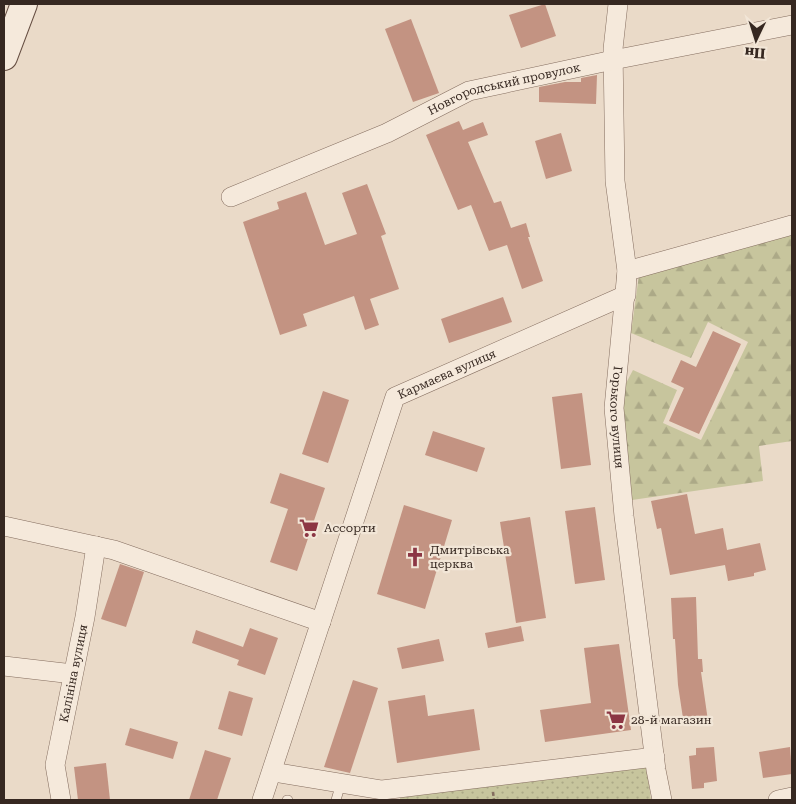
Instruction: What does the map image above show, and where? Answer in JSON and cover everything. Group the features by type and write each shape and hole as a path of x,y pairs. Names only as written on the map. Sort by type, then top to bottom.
{"street":[{"path":"4,57 24,4"},
{"name":"Горького вулиця","path":"618,4 613,49 614,181 627,271 614,408 624,516 662,800"},
{"name":"Новгородський провулок","path":"230,197 387,133 469,91 613,60 792,25"},
{"path":"627,271 792,225"},
{"name":"Кармаєва вулиця","path":"262,800 273,772 395,397 626,295"},
{"path":"4,526 114,550 321,622"},
{"name":"Калініна вулиця","path":"61,800 55,765 96,546"},
{"path":"4,666 73,674"},
{"path":"273,772 338,792 382,790 655,756"},
{"path":"778,800 792,797"}],"green space":[{"path":"792,233 792,441 759,446 763,481 632,500 624,437 624,387 633,370 677,390 663,423 701,440 748,342 708,322 691,358 631,333 639,275"},
{"path":"646,763 651,800 400,800 400,795"}],"building":[{"path":"545,4 556,36 521,48 509,15"},
{"path":"411,19 439,93 413,102 385,29"},
{"path":"597,75 596,104 539,102 539,87 565,82 581,82 581,78"},
{"path":"459,121 463,130 483,122 488,135 468,142 494,203 501,201 511,228 526,223 530,237 528,237 543,281 522,289 507,245 489,251 471,205 458,210 426,135"},
{"path":"561,133 572,171 546,179 535,141"},
{"path":"367,184 386,234 381,236 399,289 370,299 379,325 365,330 354,296 303,314 307,326 280,335 243,222 279,209 277,202 306,192 325,245 357,234 342,193"},
{"path":"503,297 512,322 449,343 441,319"},
{"path":"713,331 741,344 699,434 669,421 684,388 671,382 681,360 696,367"},
{"path":"323,391 349,400 328,463 302,454"},
{"path":"582,393 591,465 561,469 552,397"},
{"path":"433,431 485,448 477,472 425,455"},
{"path":"280,473 325,488 297,571 270,562 288,509 270,503"},
{"path":"687,494 695,534 723,528 727,550 760,543 766,570 754,573 754,576 728,581 725,565 670,575 661,528 657,529 651,501"},
{"name":"Дмитрівська церква","path":"404,505 452,520 425,609 377,594"},
{"path":"595,507 605,580 575,584 565,511"},
{"path":"530,517 546,618 516,623 500,522"},
{"path":"120,564 144,572 126,627 101,619"},
{"path":"696,597 698,659 702,659 703,672 701,672 708,721 684,725 678,685 675,639 673,639 671,598"},
{"path":"521,626 524,641 488,648 485,633"},
{"path":"250,628 278,638 265,675 237,665 239,660 192,643 196,630 243,647"},
{"path":"439,639 444,661 402,669 397,648"},
{"path":"619,644 631,730 545,742 540,710 591,703 584,648"},
{"path":"353,680 378,688 350,773 324,767"},
{"path":"229,691 253,698 242,736 218,729"},
{"path":"425,695 428,716 474,709 480,750 397,763 388,701"},
{"path":"130,728 178,742 173,759 125,745"},
{"path":"714,747 717,781 704,783 704,788 692,789 689,756 696,755 696,748"},
{"path":"790,747 792,774 763,778 759,752"},
{"path":"205,750 231,758 217,800 189,800"},
{"path":"106,763 110,800 78,800 74,767"}],"place":[{"name":"Ассорти","path":"309,528"},
{"name":"Дмитрівська церква","path":"415,557"},
{"name":"28-й магазин","path":"616,720"}]}
